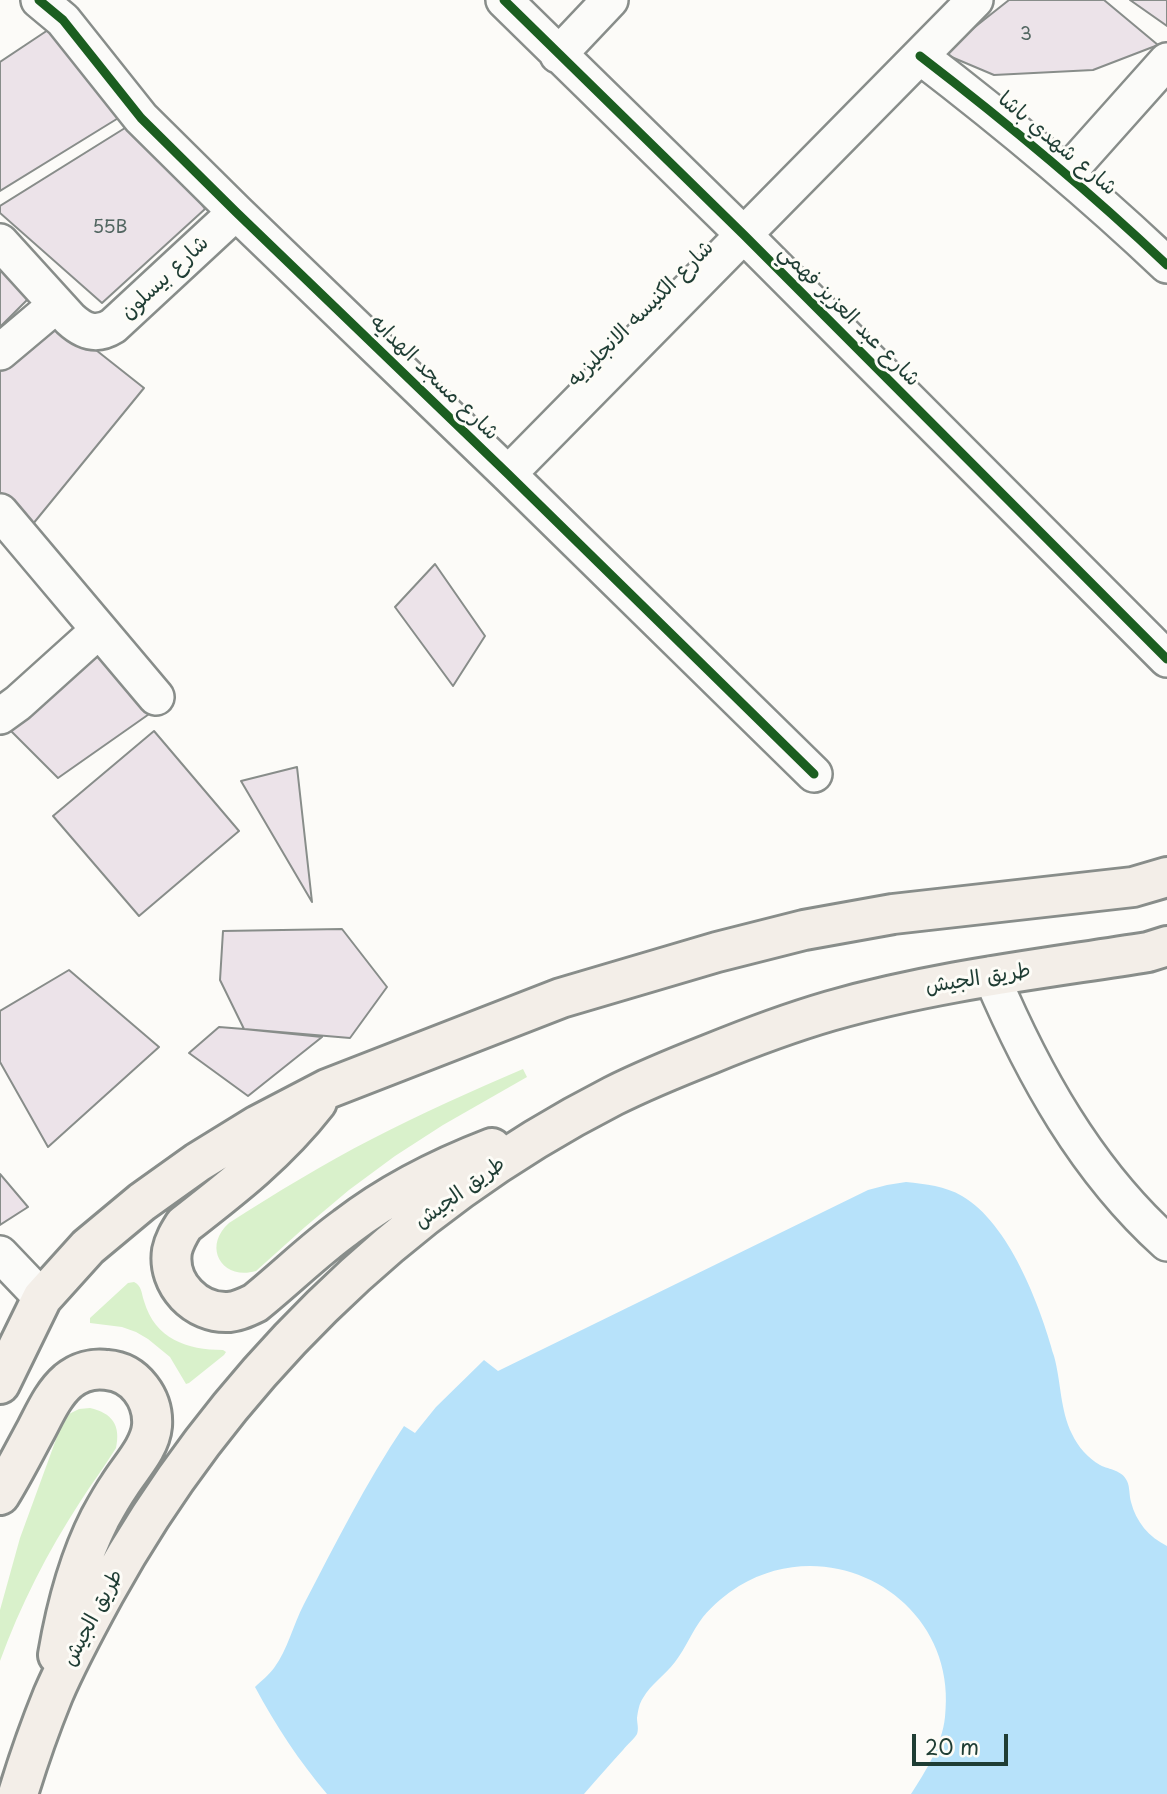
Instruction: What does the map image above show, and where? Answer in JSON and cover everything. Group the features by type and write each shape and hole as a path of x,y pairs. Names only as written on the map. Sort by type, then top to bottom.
{"highway":[{"path":"0,1384 42,1298 88,1247 142,1202 198,1162 258,1125 327,1089 561,999 717,951 804,930 892,914 1133,887 1167,877"},
{"name":"طريق الجيش","path":"24,1791 53,1695 123,1559 168,1490 217,1423 271,1360 328,1300 390,1245 455,1194 507,1158 614,1096 748,1038 909,990 1148,952 1167,946"},
{"path":"327,1089 282,1143 230,1190 184,1225 177,1237 172,1250 175,1277 181,1290 202,1307 229,1312 255,1303 347,1226 427,1176 514,1139 560,1126"},
{"path":"0,1495 49,1405 69,1380 82,1372 113,1370 139,1385 150,1405 152,1428 146,1443 100,1518 85,1552 64,1622 53,1695"}],"street":[{"name":"شارع مسجد الهدايه","path":"39,0 63,20 141,118 814,774"},
{"name":"شارع عبد العزيز فهمي","path":"504,0 744,235 1167,659"},
{"path":"558,54 610,0"},
{"name":"شارع الكنيسه الانجليزيه","path":"508,474 975,0"},
{"name":"شارع شهدي باشا","path":"920,56 995,113 1067,173 1167,265"},
{"path":"1067,173 1167,61"},
{"name":"شارع بيسلون","path":"0,242 70,319 82,329 98,332 113,326 236,212"},
{"path":"0,352 56,305"},
{"path":"0,512 156,696"},
{"path":"0,716 99,630"},
{"path":"991,975 1039,1077 1072,1132 1111,1184 1167,1243"},
{"path":"0,1254 42,1298"}],"green space":[{"path":"523,1069 527,1077 395,1156 349,1190 256,1271 234,1271 225,1267 220,1260 217,1242 229,1223 372,1139"},
{"path":"134,1282 140,1287 149,1314 164,1333 185,1345 223,1350 226,1352 224,1355 186,1384 170,1357 148,1339 122,1327 90,1323 90,1318 128,1283"},
{"path":"90,1408 104,1413 113,1421 117,1433 116,1448 46,1559 16,1620 0,1661 0,1610 20,1538 62,1423 69,1414"}],"water":[{"path":"906,1182 935,1186 956,1193 979,1209 994,1225 1020,1267 1040,1313 1054,1356 1065,1415 1074,1439 1091,1459 1125,1477 1133,1509 1140,1522 1154,1538 1167,1546 1167,1794 911,1794 937,1748 945,1717 944,1676 932,1640 911,1610 883,1587 850,1572 814,1566 776,1570 739,1586 711,1608 699,1622 675,1662 642,1700 636,1736 584,1794 327,1794 288,1743 255,1687 279,1661 304,1604 339,1536 404,1426 415,1433 436,1407 484,1360 498,1371 868,1190"}],"building":[{"path":"1009,0 1104,0 1158,45 1093,70 994,75 942,53"},
{"path":"1130,0 1167,0 1167,26"},
{"path":"63,20 120,117 0,191 0,62"},
{"path":"141,118 205,209 102,303 0,213 0,206"},
{"path":"0,242 40,287 0,327"},
{"path":"58,320 144,388 28,530 0,497 0,369"},
{"path":"435,564 485,636 453,686 395,607"},
{"path":"99,644 152,712 58,778 1,721"},
{"path":"154,731 239,831 139,916 53,816"},
{"path":"297,767 312,902 241,781"},
{"path":"342,929 387,987 350,1038 244,1029 220,980 223,931"},
{"path":"69,970 159,1047 48,1147 0,1062 0,1011"},
{"path":"219,1027 322,1037 248,1096 189,1053"},
{"path":"0,1174 28,1207 0,1225"}],"cycle path":[{"path":"39,0 63,20 141,118 814,774"},
{"path":"504,0 744,235 1167,659"},
{"path":"920,56 1046,157 1167,265"}]}
